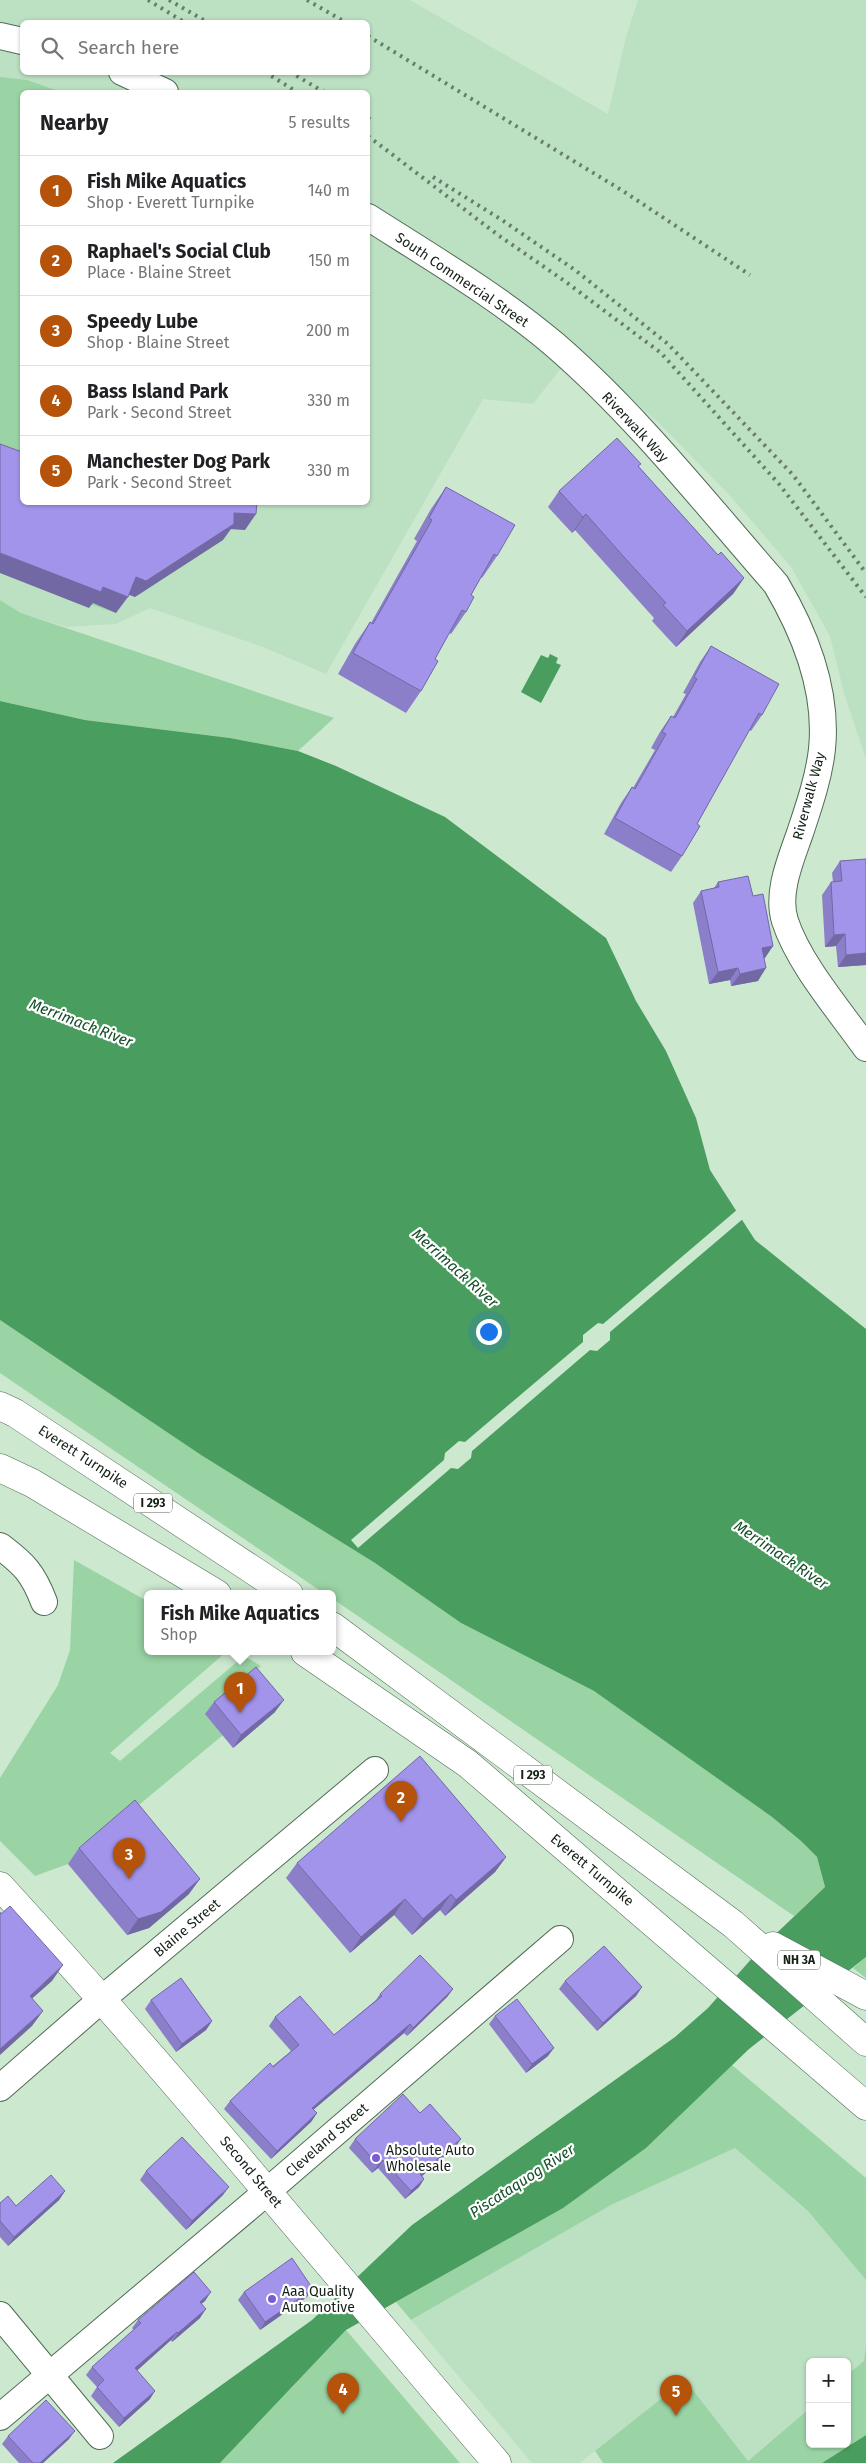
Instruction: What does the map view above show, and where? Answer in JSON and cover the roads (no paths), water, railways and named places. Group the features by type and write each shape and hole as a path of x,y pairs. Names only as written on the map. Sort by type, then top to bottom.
{"main road":[{"name":"Everett Turnpike","path":"5,1408 283,1590"},
{"path":"0,1469 32,1483 210,1590"},
{"name":"I 293","path":"336,1629 733,1924 857,2034"},
{"name":"Everett Turnpike","path":"309,1655 468,1764 695,1958 820,2069 866,2106"},
{"name":"Second Street","path":"0,1886 102,1999 268,2191 497,2463"},
{"name":"NH 3A","path":"733,1924 866,1996"}],"street":[{"path":"0,36 20,41"},
{"path":"128,75 160,90"},
{"name":"South Commercial Street","path":"370,218 442,265 555,345"},
{"name":"Riverwalk Way","path":"555,345 638,428 776,584 793,613 807,645 818,686 822,748 815,781 785,884 784,920 806,964 866,1048"},
{"path":"0,1546 20,1561 35,1580 44,1602"},
{"name":"Blaine Street","path":"0,2088 102,1999 375,1770"},
{"name":"Cleveland Street","path":"0,2418 268,2191 560,1939"},
{"path":"0,2315 100,2436"}],"water":[{"path":"550,654 558,658 556,663 561,665 541,703 521,692 541,655 548,658"},
{"path":"0,701 85,720 230,738 298,751 336,766 445,817 606,938 636,1001 666,1051 696,1118 710,1170 755,1240 866,1329 866,1957 749,2049 646,2148 563,2208 346,2330 220,2463 113,2463 312,2320 412,2225 675,2037 708,2008 761,1948 825,1887 817,1857 801,1841 772,1817 594,1691 461,1623 375,1563 201,1455 0,1320"},
{"path":"866,2435 866,2463 822,2463 846,2448 851,2448 851,2445"}],"railway":[{"path":"148,0 181,20"},
{"path":"169,0 204,20"},
{"path":"307,0 342,20"},
{"path":"370,37 623,191 750,275"},
{"path":"270,75 294,90"},
{"path":"295,75 321,90"},
{"path":"370,119 374,122"},
{"path":"370,138 498,235 566,282 661,353 779,484 866,597"},
{"path":"433,177 502,220 575,270 668,344 793,475 866,573"}],"place":[{"name":"Fish Mike Aquatics","path":"240,1713"},
{"name":"Raphael's Social Club","path":"401,1822"},
{"name":"Speedy Lube","path":"129,1879"},
{"name":"Absolute Auto Wholesale","path":"376,2158"},
{"name":"Aaa Quality Automotive","path":"272,2299"},
{"name":"Bass Island Park","path":"343,2414"},
{"name":"Manchester Dog Park","path":"676,2416"}],"water label":[{"name":"Merrimack River","path":"81,1023"},
{"name":"Merrimack River","path":"455,1268"},
{"name":"Merrimack River","path":"781,1555"},
{"name":"Piscataquog River","path":"522,2181"}]}
